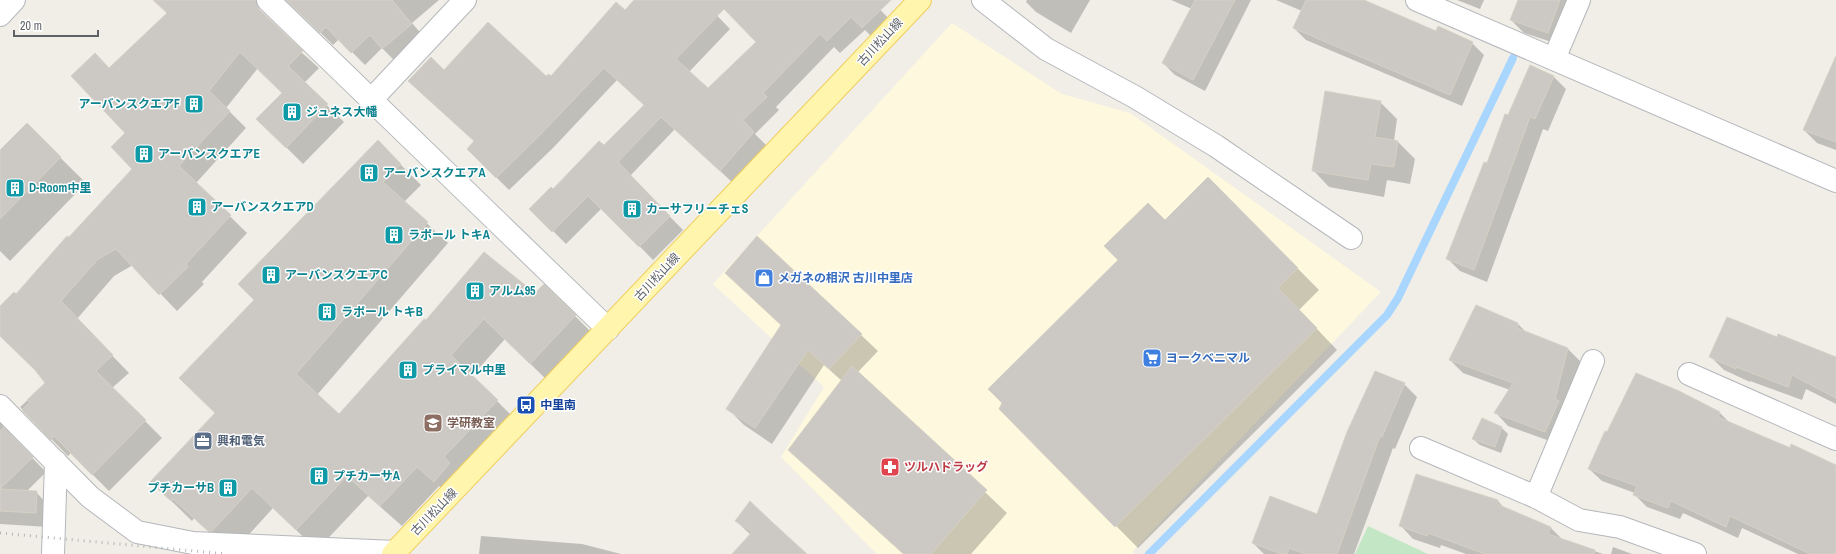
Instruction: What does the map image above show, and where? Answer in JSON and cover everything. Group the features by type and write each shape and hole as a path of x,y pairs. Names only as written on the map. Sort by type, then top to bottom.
{"main road":[{"name":"古川松山線","path":"394,553 920,0"}],"street":[{"path":"0,15 14,0"},
{"path":"268,0 608,328"},
{"path":"371,100 465,0"},
{"path":"983,0 1046,49 1135,98 1216,146 1351,238"},
{"path":"1417,0 1836,181"},
{"path":"1554,59 1579,0"},
{"path":"1536,497 1593,361"},
{"path":"1688,374 1836,439"},
{"path":"0,406 90,497 137,532 193,543 394,553"},
{"path":"1421,448 1536,497 1579,520 1620,528 1695,554"},
{"path":"53,554 56,462"}],"shaded area":[{"path":"952,23 1062,94 1130,113 1381,292 1133,551 1134,554 877,554 781,457 824,387 713,284"}],"green space":[{"path":"1368,526 1428,554 1355,554"}],"building":[{"path":"153,0 256,0 259,9 303,51 288,66 328,104 286,148 256,119 282,93 240,52 209,91 230,111 179,166 231,215 186,264 188,267 159,295 116,249 98,259 61,301 113,355 96,371 146,420 92,475 54,436 51,440 22,410 30,402 27,400 45,383 35,370 0,336 0,306 14,292 16,294 67,236 69,237 132,169 111,147 125,133 71,76 95,53 109,68 167,13"},
{"path":"286,0 392,0 412,24 382,49 370,35 351,53 326,27 320,33"},
{"path":"634,0 891,0 862,28 851,17 827,41 820,34 763,93 767,97 743,120 754,132 720,171 661,117 618,162 670,216 639,247 588,196 552,232 529,209 551,187 553,189 599,141 604,145 644,105 604,68 540,135 496,178 467,149 474,141 408,81 431,57 444,70 488,22 546,76 549,74 551,76 616,2 625,10","holes":["724,9 756,42 708,88 676,59"]},
{"path":"1195,0 1235,0 1193,80 1162,63"},
{"path":"1306,0 1364,0 1436,31 1438,26 1473,42 1450,95 1293,28"},
{"path":"1518,0 1560,0 1548,33 1510,20"},
{"path":"1836,56 1836,142 1803,130"},
{"path":"1530,65 1554,76 1535,119 1530,117 1474,270 1446,259 1484,162 1487,163 1505,114 1508,115"},
{"path":"1325,91 1381,101 1375,137 1398,141 1394,167 1371,164 1368,180 1312,171"},
{"name":"D-Room中里","path":"27,123 61,157 0,219 0,150"},
{"path":"378,140 401,164 383,182 428,222 296,374 339,414 424,319 426,320 484,252 535,293 544,284 576,315 530,364 484,319 451,355 498,400 444,457 450,463 434,482 417,467 380,506 347,476 296,530 252,488 212,531 208,531 173,499 171,501 150,482 215,413 179,378 254,300 238,284"},
{"name":"ヨークベニマル","path":"1208,177 1298,268 1278,288 1317,328 1115,527 999,409 1002,403 988,389 1118,260 1104,246 1148,203 1165,220"},
{"path":"757,236 862,334 829,369 808,350 755,428 726,409 781,325 725,273"},
{"path":"1476,305 1518,323 1517,328 1568,348 1555,399 1559,401 1545,432 1494,413 1513,383 1449,360"},
{"path":"1727,317 1777,337 1778,334 1836,357 1836,398 1792,375 1788,387 1736,367 1736,369 1709,357"},
{"path":"852,366 987,490 931,554 904,554 788,450"},
{"path":"1375,371 1405,383 1382,437 1380,436 1337,554 1305,554 1289,548 1287,554 1281,554 1252,543 1270,496 1317,514 1347,432"},
{"path":"1636,373 1679,391 1720,412 1718,417 1790,448 1791,444 1836,465 1836,554 1810,554 1730,516 1726,527 1671,501 1668,508 1633,495 1637,486 1588,469 1605,431 1607,432"},
{"path":"1482,418 1502,427 1495,447 1472,439"},
{"path":"4,427 33,457 0,489 0,431"},
{"path":"1416,474 1498,500 1497,504 1551,527 1548,534 1595,550 1594,554 1485,554 1428,533 1427,536 1399,526"},
{"path":"0,489 37,491 36,513 0,511"},
{"path":"750,501 807,554 732,554 752,532 735,521"}],"waterway":[{"path":"1149,554 1387,315 1398,298 1513,58"}],"railway":[{"path":"0,533 227,554"}],"place":[{"name":"アーバンスクエアF","path":"194,104"},
{"name":"ジュネス大幡","path":"292,112"},
{"name":"アーバンスクエアE","path":"144,154"},
{"name":"アーバンスクエアA","path":"369,173"},
{"name":"D-Room中里","path":"15,188"},
{"name":"アーバンスクエアD","path":"197,207"},
{"name":"カーサフリーチェS","path":"632,209"},
{"name":"ラポール トキA","path":"394,235"},
{"name":"アーバンスクエアC","path":"271,275"},
{"name":"メガネの相沢 古川中里店","path":"764,278"},
{"name":"アルム95","path":"475,291"},
{"name":"ラポール トキB","path":"327,312"},
{"name":"ヨークベニマル","path":"1152,358"},
{"name":"プライマル中里","path":"408,370"},
{"name":"中里南","path":"526,405"},
{"name":"学研教室","path":"433,423"},
{"name":"興和電気","path":"203,441"},
{"name":"ツルハドラッグ","path":"890,467"},
{"name":"プチカーサA","path":"319,476"},
{"name":"プチカーサB","path":"228,488"}]}
